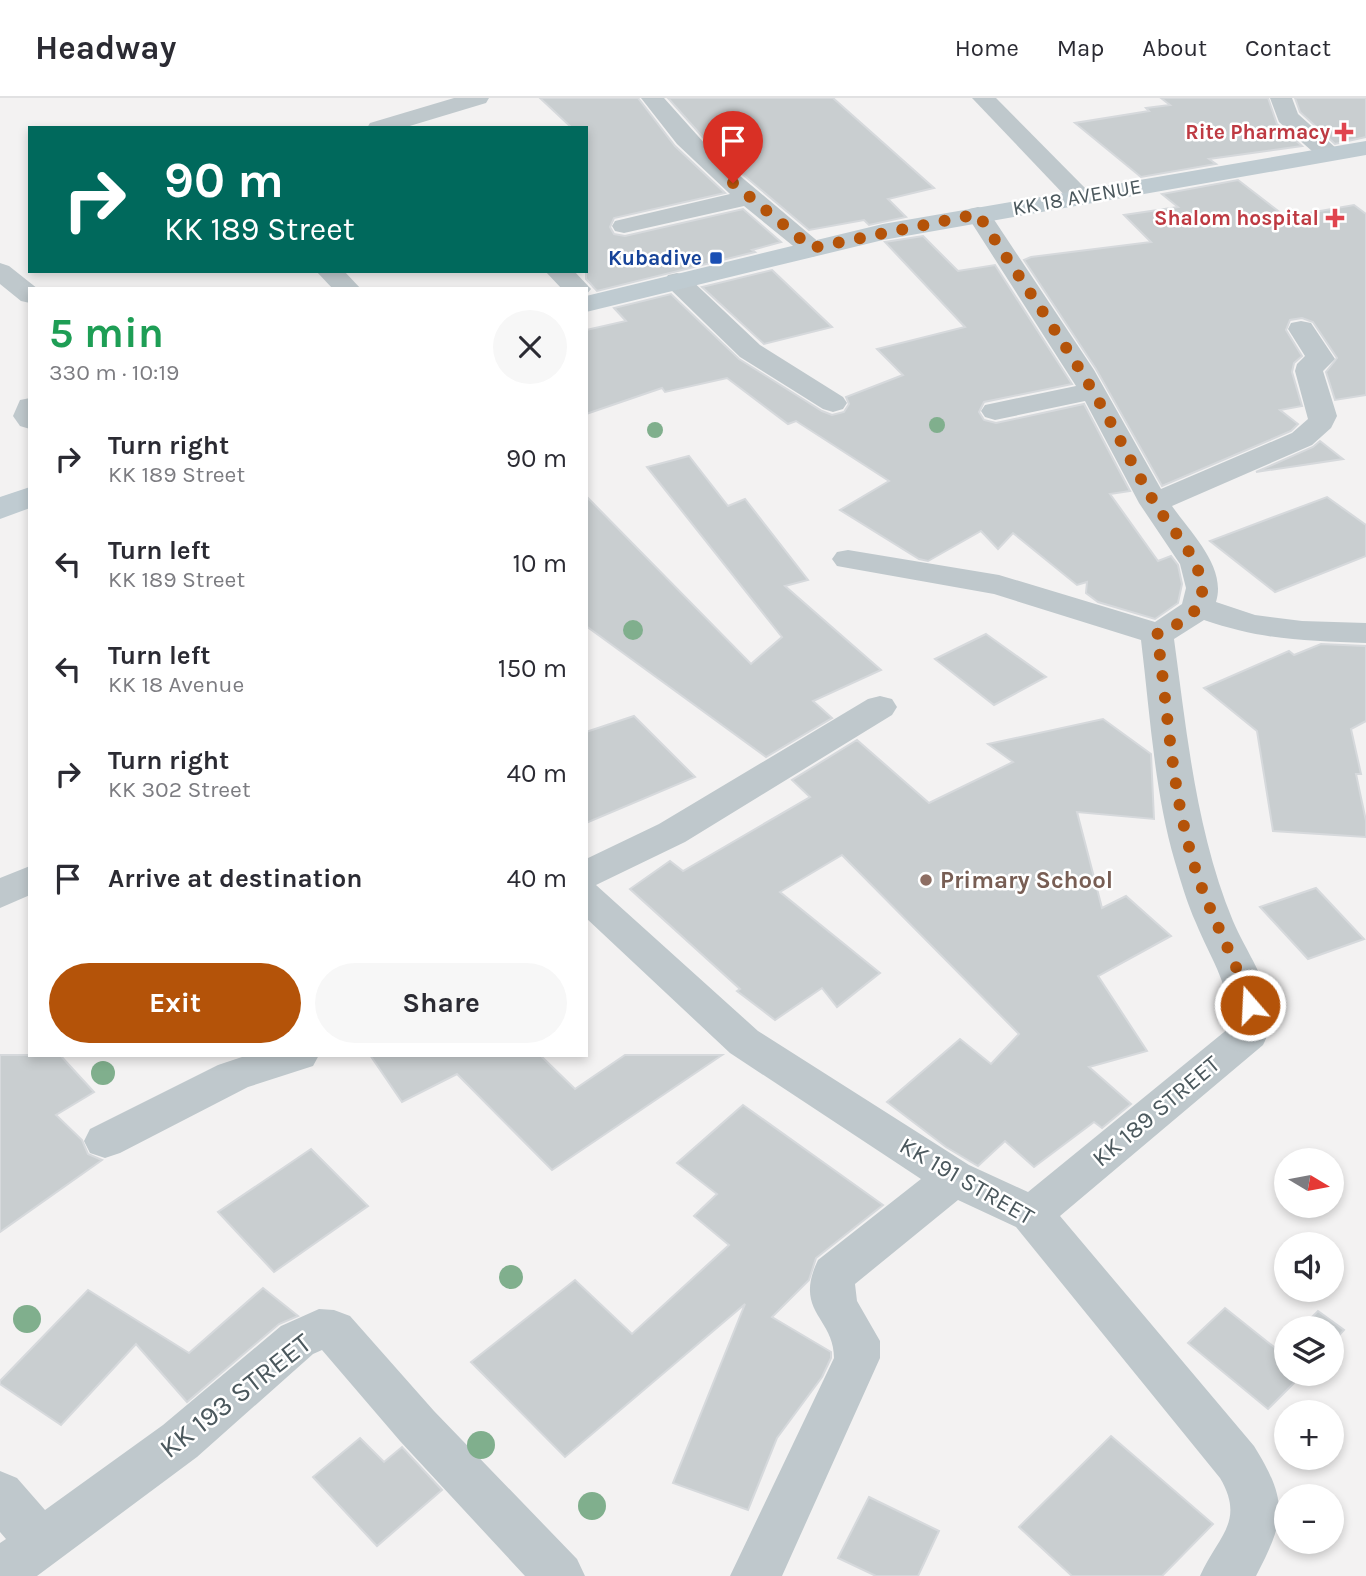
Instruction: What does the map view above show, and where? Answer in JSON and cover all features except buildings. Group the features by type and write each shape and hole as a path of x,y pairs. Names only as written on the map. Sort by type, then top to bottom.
{"main road":[{"name":"KK 18 AVENUE","path":"588,298 677,281 812,248 978,214 1366,148"},
{"path":"0,509 28,497"}],"street":[{"path":"385,126 478,98"},
{"path":"652,98 685,138 749,197 812,248"},
{"path":"983,98 1079,196"},
{"path":"1281,98 1287,117 1329,154"},
{"path":"624,226 749,197"},
{"path":"848,559 999,585 1157,634 1181,623 1199,607 1202,590 1199,573 1188,550 1154,503 1093,391 978,214"},
{"path":"0,271 28,293"},
{"path":"331,273 346,287"},
{"path":"560,273 575,287"},
{"path":"677,281 750,351 782,374 833,403"},
{"path":"1154,503 1302,439 1321,422 1323,416 1309,371 1311,364 1321,359 1301,329"},
{"path":"995,411 1093,391"},
{"path":"1199,607 1250,625 1302,631 1366,633"},
{"name":"KK 189 STREET","path":"1032,1214 1249,1034 1250,1005 1243,981 1214,921 1192,860 1177,787 1157,634"},
{"path":"588,874 672,833 880,707"},
{"path":"0,894 28,880"},
{"name":"KK 191 STREET","path":"588,898 744,1042 954,1178 1032,1214 1237,1462 1254,1492 1256,1512 1239,1560 1226,1576"},
{"path":"105,1141 233,1076 293,1057"},
{"path":"756,1576 857,1358 857,1341 833,1299 831,1291 834,1275 954,1178"},
{"name":"KK 193 STREET","path":"0,1573 180,1441 298,1340 319,1329 334,1330 417,1426 559,1576"},
{"path":"0,1494 40,1542"}],"place":[{"name":"Rite Pharmacy","path":"1344,132"},
{"name":"Shalom hospital","path":"1335,218"},
{"name":"Kubadive","path":"716,258"},
{"name":"Primary School","path":"926,880"}],"route":[{"path":"733,183 812,248 978,214 1093,391 1154,503 1188,550 1199,573 1202,590 1199,607 1181,623 1157,634 1177,787 1192,860 1214,921 1243,981 1250,1005"}]}
